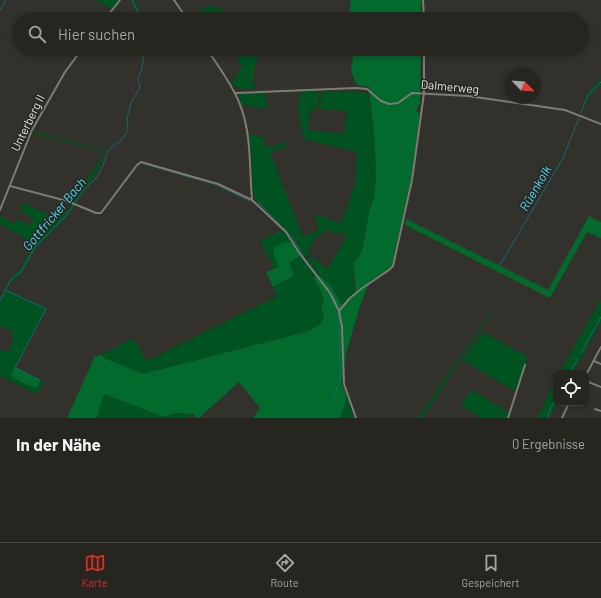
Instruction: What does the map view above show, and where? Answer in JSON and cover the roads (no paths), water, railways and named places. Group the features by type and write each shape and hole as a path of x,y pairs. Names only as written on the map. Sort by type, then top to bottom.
{"street":[{"path":"111,12 120,0"},
{"path":"174,0 183,12"},
{"path":"424,0 424,12"},
{"name":"Unterberg II","path":"0,210 32,130 65,72 77,56"},
{"path":"211,56 235,93 243,114 250,147 252,200"},
{"path":"339,311 350,298 390,270 393,266 412,180 424,93 424,56"},
{"name":"Dalmerweg","path":"235,93 356,88 367,89 382,101 393,104 400,102 412,93 468,96 565,110 601,124"},
{"path":"10,186 67,201 101,213 141,162 218,184 252,200 286,232 300,254 330,293 339,311 342,327 344,384 356,418"},
{"path":"589,370 601,347"},
{"path":"594,361 601,364"},
{"path":"508,418 525,365"},
{"path":"589,382 601,387"},
{"path":"563,418 568,406"},
{"path":"596,409 601,411"}],"waterway":[{"path":"0,10 6,0"},
{"name":"Gottfricker Bach","path":"132,0 138,12"},
{"name":"Gottfricker Bach","path":"0,301 9,283 13,277 21,272 35,247 66,216 83,191 96,178 102,168 108,151 121,141 128,130 127,118 131,103 140,88 138,78 142,68 144,56"},
{"name":"Rüenkolk","path":"581,113 587,97 601,82"},
{"name":"Rüenkolk","path":"500,265 563,158 579,118"},
{"path":"141,163 217,185 249,201"},
{"path":"258,202 292,237 305,259 331,292 339,308"},
{"path":"5,290 46,309 15,368 38,380"},
{"path":"338,311 339,325"},
{"path":"581,353 601,317"},
{"path":"334,397 340,383 339,329"},
{"path":"572,370 578,358"},
{"path":"547,418 553,403"}]}
